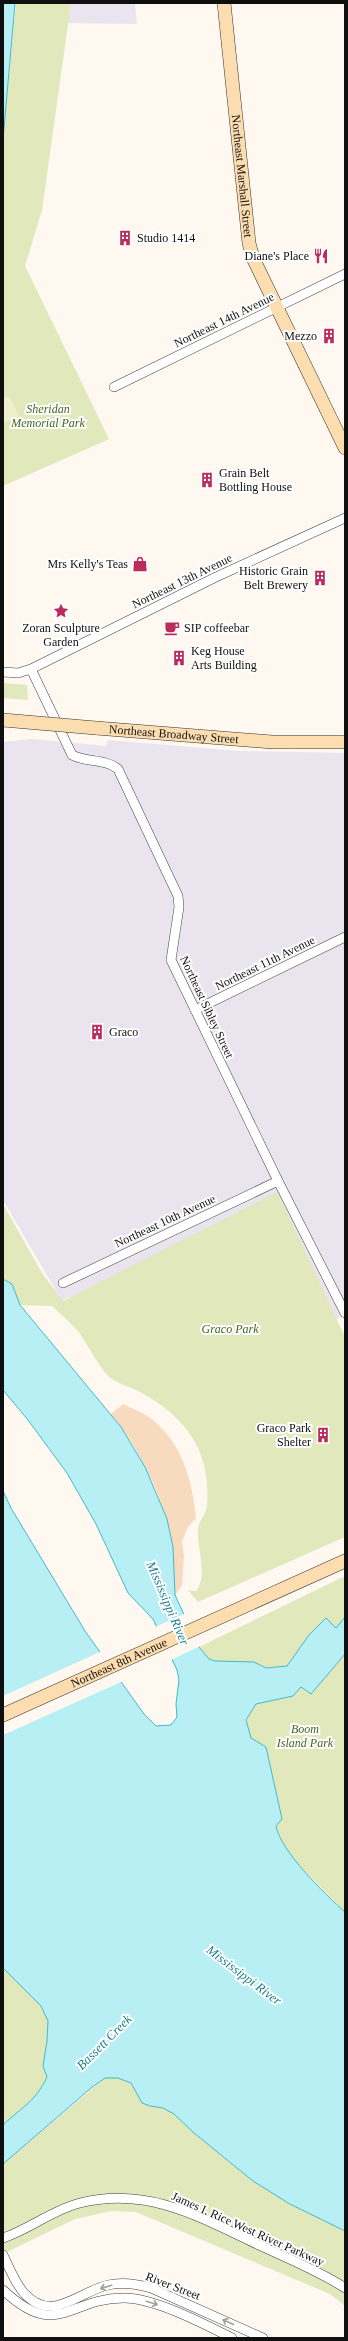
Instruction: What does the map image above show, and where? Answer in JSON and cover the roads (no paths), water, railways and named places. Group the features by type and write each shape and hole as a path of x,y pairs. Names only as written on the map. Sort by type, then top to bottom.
{"main road":[{"name":"Northeast Marshall Street","path":"224,3 249,244 253,258 276,307 345,448"},
{"name":"Northeast Broadway Street","path":"3,720 272,742 345,742"},
{"name":"Northeast 8th Avenue","path":"3,1715 345,1561"}],"street":[{"name":"Northeast 14th Avenue","path":"114,387 345,274"},
{"name":"Northeast 13th Avenue","path":"3,672 18,673 31,669 216,577 345,518"},
{"name":"Northeast Sibley Street","path":"31,669 72,755 82,760 111,764 118,769 178,896 180,907 171,960 278,1181 345,1313"},
{"name":"Northeast 11th Avenue","path":"195,1010 345,937"},
{"name":"Northeast 10th Avenue","path":"63,1283 278,1181"},
{"name":"James I. Rice West River Parkway","path":"3,2238 67,2207 81,2202 136,2198 165,2204 191,2213 317,2272 345,2288"},
{"name":"River Street","path":"3,2255 23,2292 42,2305 61,2306 108,2285 137,2284 151,2288 263,2338"},
{"name":"River Street","path":"3,2290 17,2307 39,2320 65,2319 108,2300 139,2299 156,2304 232,2338"}],"water":[{"path":"3,3 15,3 3,140"},
{"path":"3,1279 12,1284 20,1305 121,1427 145,1467 167,1519 173,1547 175,1595 199,1647 209,1659 215,1661 254,1662 266,1668 287,1666 309,1635 326,1618 336,1628 345,1617 345,1654 311,1694 301,1687 293,1696 256,1704 246,1720 251,1738 266,1747 282,1819 276,1826 286,1848 326,1895 345,1912 345,2231 288,2203 253,2181 194,2133 174,2114 163,2108 142,2103 131,2083 118,2078 105,2078 91,2088 3,2164 3,2125 33,2098 47,2077 43,2066 47,2041 48,2021 41,2006 3,1968 3,1491 11,1508 85,1631 144,1714 156,1726 171,1725 177,1717 176,1704 179,1680 177,1670 153,1619 128,1593 96,1524 67,1473 28,1420 3,1390"}],"place":[{"name":"Studio 1414","path":"125,238"},
{"name":"Diane's Place","path":"321,256"},
{"name":"Mezzo","path":"329,336"},
{"name":"Grain Belt Bottling House","path":"207,480"},
{"name":"Mrs Kelly's Teas","path":"140,564"},
{"name":"Historic Grain Belt Brewery","path":"320,578"},
{"name":"Zoran Sculpture Garden","path":"61,611"},
{"name":"SIP coffeebar","path":"172,628"},
{"name":"Keg House Arts Building","path":"179,658"},
{"name":"Graco","path":"97,1032"},
{"name":"Graco Park Shelter","path":"323,1435"}],"park label":[{"name":"Sheridan Memorial Park","path":"48,416"},
{"name":"Graco Park","path":"230,1329"},
{"name":"Boom Island Park","path":"305,1736"}],"water label":[{"name":"Mississippi River","path":"168,1603"},
{"name":"Mississippi River","path":"244,1975"},
{"name":"Bassett Creek","path":"104,2042"}]}
